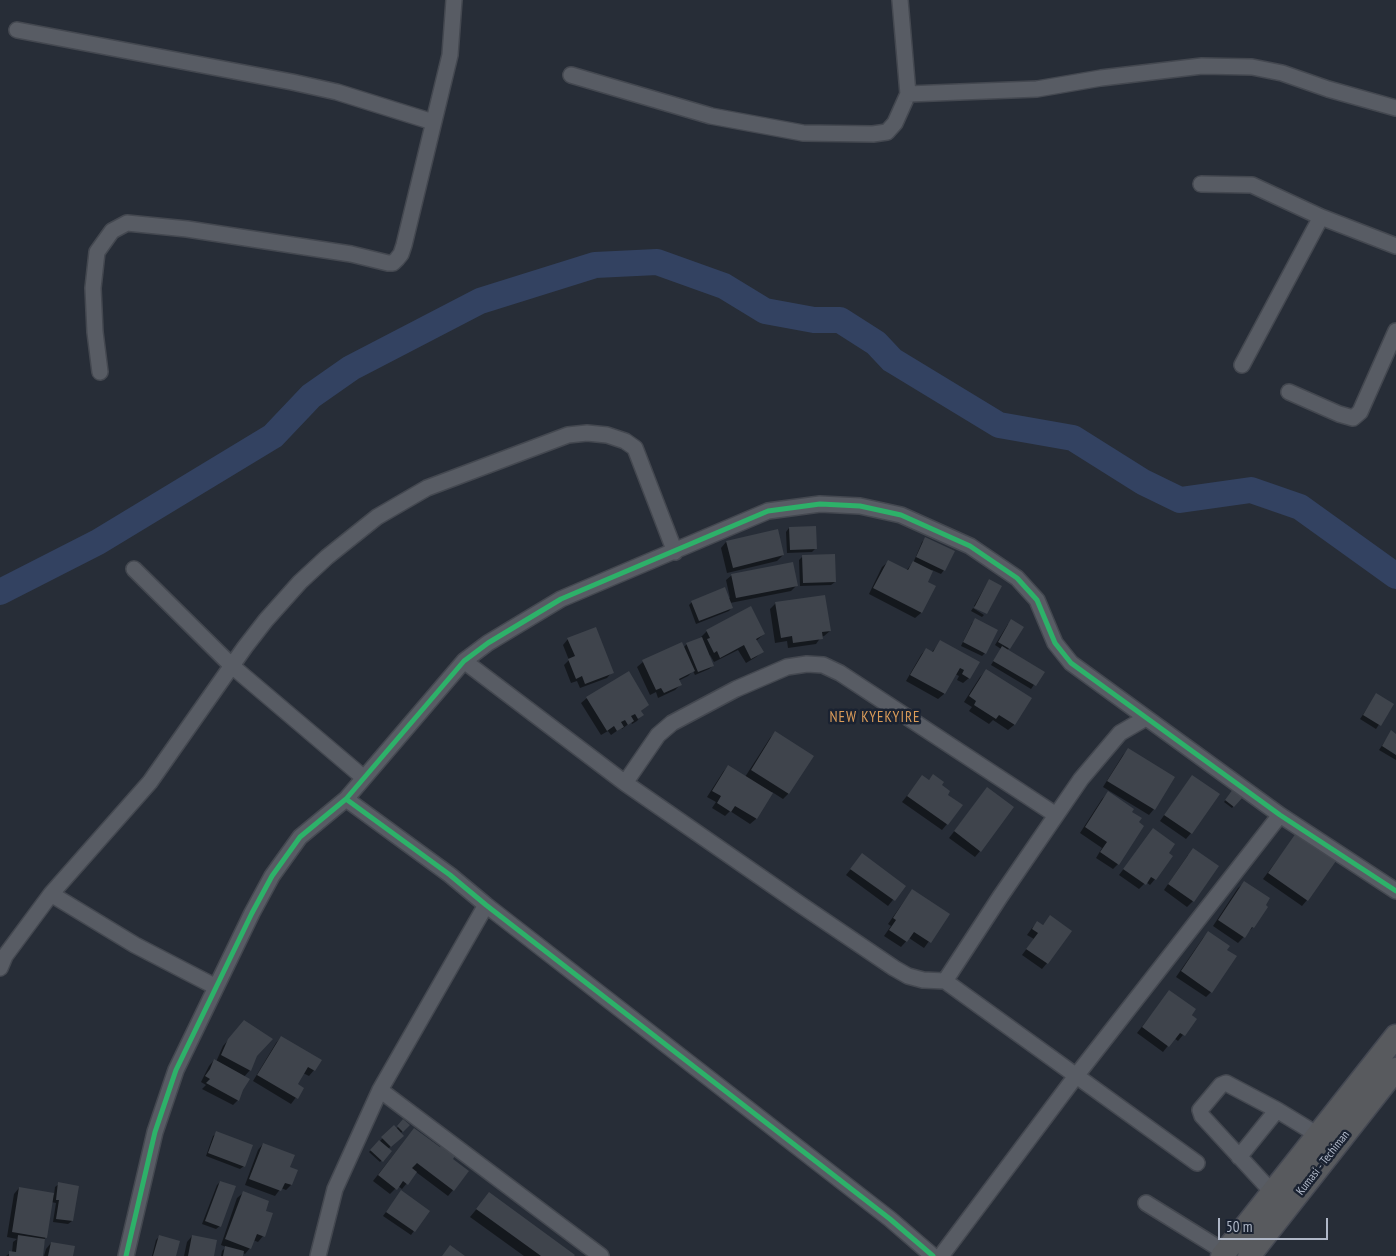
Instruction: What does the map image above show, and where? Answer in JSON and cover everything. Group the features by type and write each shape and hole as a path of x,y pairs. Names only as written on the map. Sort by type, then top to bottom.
{"highway":[{"path":"1224,1254 1396,1036"},
{"name":"Kumasi - Techiman","path":"1249,1256 1396,1069"}],"street":[{"path":"100,372 95,332 93,288 97,252 112,231 127,223 188,229 351,254 393,263 401,254 404,245 450,55 454,0"},
{"path":"571,75 711,116 804,133 873,134 887,132 895,123 908,94 900,0"},
{"path":"17,30 301,84 337,92 433,122"},
{"path":"908,94 1037,89 1101,78 1202,66 1252,67 1282,73 1328,89 1396,108"},
{"path":"1201,184 1252,184 1321,217 1396,246"},
{"path":"1242,365 1321,217"},
{"path":"1289,392 1339,414 1353,418 1360,412 1396,331"},
{"path":"0,968 5,956 51,894 150,782 266,620 300,582 326,557 377,517 426,488 568,435 586,433 607,435 625,440 635,448 675,552"},
{"path":"126,1256 155,1132 176,1070 252,913 272,876 300,837 346,799 464,661 488,643 561,599 768,511 820,504 860,506 901,515 970,546 1017,578 1037,600 1055,643 1071,663 1280,815 1396,891"},
{"path":"134,569 232,666 364,778"},
{"path":"464,661 625,783 894,968 908,976 922,980 945,981 1197,1162"},
{"path":"625,783 658,736 672,723 736,689 787,667 807,664 823,665 840,673 1056,815"},
{"path":"945,981 1081,779 1120,733 1146,718"},
{"path":"346,799 450,875 486,905 890,1218 933,1256"},
{"path":"941,1256 1076,1076 1280,815"},
{"path":"51,894 135,945 216,987"},
{"path":"318,1256 335,1189 380,1090 486,905"},
{"path":"1272,1192 1202,1116 1200,1110 1221,1085 1226,1083 1277,1110 1318,1135"},
{"path":"380,1090 602,1256"},
{"path":"1240,1156 1277,1110"},
{"path":"1146,1204 1224,1254"}],"building":[{"path":"816,526 817,549 790,550 789,527"},
{"path":"778,529 784,555 733,568 726,541"},
{"path":"925,537 955,551 945,571 916,557"},
{"path":"835,554 836,582 803,583 802,555"},
{"path":"888,560 908,570 913,561 933,571 928,582 936,586 922,613 873,588"},
{"path":"793,562 798,586 736,598 731,574"},
{"path":"989,579 1002,586 987,614 974,608"},
{"path":"725,587 733,608 699,621 691,601"},
{"path":"825,595 831,631 822,632 823,639 793,643 792,636 781,638 775,602"},
{"path":"751,606 765,634 756,639 764,652 751,659 744,645 720,658 717,651 714,653 707,639 710,638 706,630"},
{"path":"975,618 998,630 986,654 963,642"},
{"path":"1011,619 1024,627 1010,649 998,642"},
{"path":"596,627 614,673 585,684 582,676 576,679 568,659 575,656 567,638"},
{"path":"702,637 714,666 698,672 686,643"},
{"path":"940,640 980,662 970,679 962,674 964,670 960,668 945,694 910,675 926,648 933,652"},
{"path":"682,642 695,671 679,679 682,685 664,693 661,688 656,690 642,660"},
{"path":"1002,646 1045,672 1036,686 993,661"},
{"path":"986,669 1032,698 1015,725 999,715 996,719 974,705 976,701 969,696"},
{"path":"629,671 649,705 641,711 644,715 638,719 635,714 631,716 634,721 628,725 625,720 621,722 624,727 617,731 614,726 607,731 586,697"},
{"path":"1376,693 1394,704 1381,726 1363,715"},
{"path":"1391,730 1396,734 1396,755 1382,746"},
{"path":"775,731 814,756 789,794 751,770"},
{"path":"1128,748 1175,777 1155,810 1107,781"},
{"path":"728,765 773,793 757,819 735,806 731,812 717,803 721,796 712,791"},
{"path":"933,774 944,782 942,785 950,791 948,795 963,805 948,825 907,796 922,775 929,780"},
{"path":"1192,775 1220,794 1192,834 1164,815"},
{"path":"987,787 1014,807 981,852 954,831"},
{"path":"1233,789 1243,797 1234,807 1225,800"},
{"path":"1108,791 1134,809 1132,812 1142,818 1139,822 1144,826 1119,865 1100,852 1107,842 1085,827"},
{"path":"1153,828 1175,844 1169,853 1173,856 1156,880 1151,877 1146,885 1123,869"},
{"path":"1296,833 1336,861 1308,901 1268,873"},
{"path":"1193,848 1219,866 1194,902 1168,884"},
{"path":"862,853 906,886 895,901 850,869"},
{"path":"1244,881 1270,898 1266,905 1268,907 1245,938 1218,920"},
{"path":"912,889 950,914 931,943 914,932 907,942 889,930 896,920 893,918"},
{"path":"1050,915 1072,931 1048,964 1026,949 1038,933 1032,929 1037,921 1043,925"},
{"path":"1208,931 1230,946 1227,950 1237,956 1212,993 1181,971"},
{"path":"1169,990 1196,1009 1192,1015 1197,1019 1185,1036 1180,1033 1169,1047 1142,1027"},
{"path":"244,1020 273,1039 257,1056 251,1071 221,1055 228,1039"},
{"path":"281,1036 322,1060 315,1071 308,1067 298,1084 304,1088 298,1099 257,1075"},
{"path":"214,1059 250,1079 239,1101 206,1083 210,1079 205,1076"},
{"path":"403,1119 410,1125 403,1132 397,1126"},
{"path":"394,1125 404,1136 391,1147 381,1137"},
{"path":"414,1128 440,1147 442,1145 455,1156 453,1159 469,1171 454,1191 417,1163 412,1168 417,1172 408,1185 403,1181 397,1190 378,1175"},
{"path":"216,1131 253,1145 245,1167 208,1153"},
{"path":"379,1140 392,1151 383,1162 370,1150"},
{"path":"263,1143 295,1155 290,1167 298,1170 292,1185 285,1183 281,1191 249,1179"},
{"path":"220,1181 236,1186 221,1227 205,1221"},
{"path":"58,1182 79,1186 73,1221 56,1219 59,1200 56,1200"},
{"path":"19,1187 54,1193 47,1238 12,1232"},
{"path":"401,1190 430,1211 415,1232 386,1212"},
{"path":"243,1191 269,1201 266,1211 273,1213 265,1237 257,1234 251,1249 225,1239"},
{"path":"489,1192 575,1255 541,1256 476,1209"},
{"path":"18,1235 45,1239 43,1256 9,1256 9,1251 16,1252"},
{"path":"159,1235 180,1241 176,1256 153,1256"},
{"path":"192,1235 217,1240 214,1256 188,1256"},
{"path":"51,1242 75,1246 73,1256 48,1256"},
{"path":"450,1245 465,1256 442,1256"},
{"path":"225,1246 244,1251 243,1256 223,1256"}],"waterway":[{"path":"0,592 98,542 273,436 311,396 351,368 480,301 595,265 657,262 724,286 765,311 814,320 840,320 876,343 892,360 999,425 1073,438 1143,482 1180,500 1251,490 1300,507 1396,576"}],"cycle path":[{"path":"346,799 464,661 488,643 561,599 768,511 820,504 860,506 901,515 970,546 1017,578 1037,600 1055,643 1071,663 1280,815 1396,891"},
{"path":"126,1256 155,1132 176,1070 252,913 272,876 300,837 346,799 450,875 890,1219 933,1256"}],"district":[{"name":"NEW KYEKYIRE","path":"875,718"}]}
